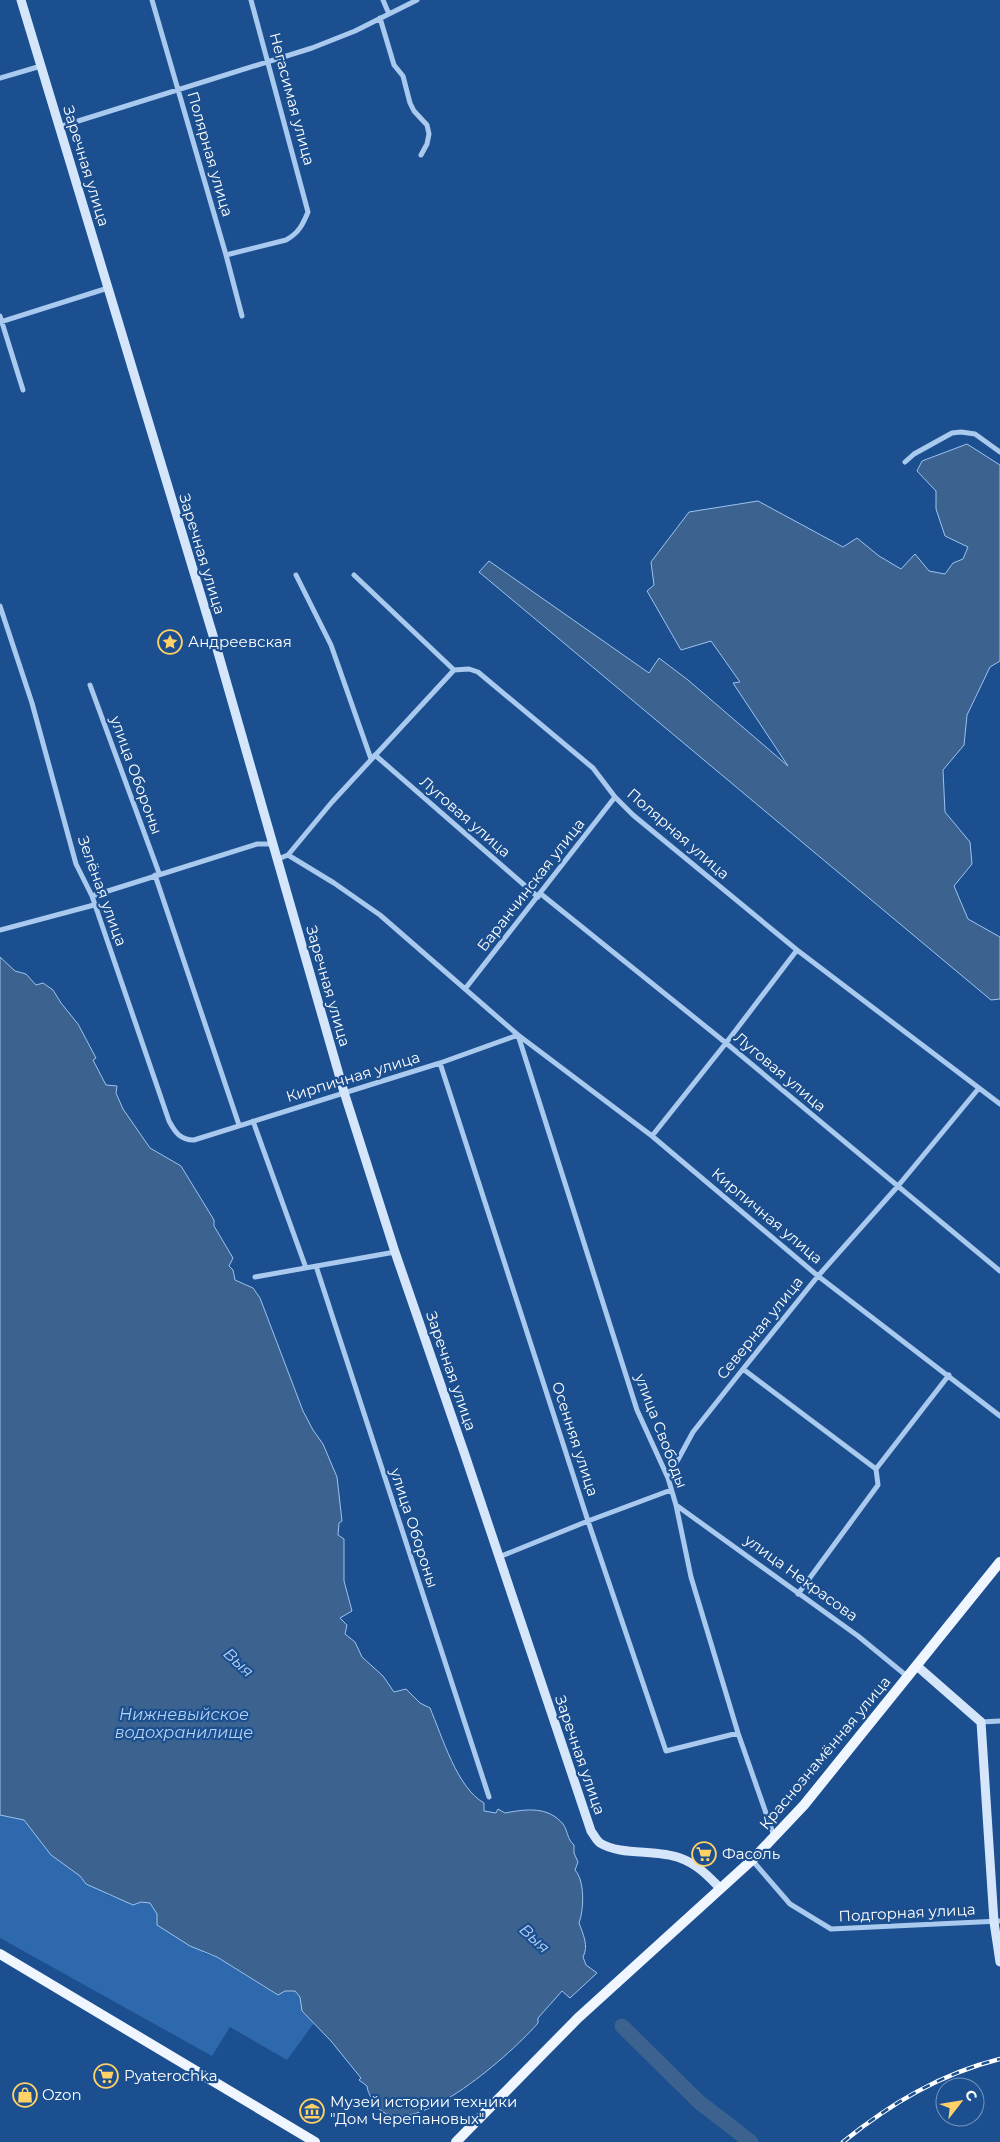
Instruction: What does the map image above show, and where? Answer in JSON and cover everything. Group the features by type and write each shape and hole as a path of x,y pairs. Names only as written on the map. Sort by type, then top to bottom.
{"main road":[{"name":"Краснознамённая улица","path":"456,2142 507,2088 611,1988 752,1860 804,1805 1000,1562"},
{"path":"0,1954 315,2142"}],"street":[{"name":"Заречная улица","path":"21,0 109,288 278,859 344,1092 395,1252 591,1831 599,1842 612,1848 664,1853 679,1857 702,1870 720,1888"},
{"name":"Полярная улица","path":"152,0 242,316"},
{"name":"Негасимая улица","path":"226,255 286,240 293,236 303,225 308,212 308,205 251,0"},
{"path":"383,0 389,14"},
{"path":"59,127 312,48 355,31 417,0"},
{"path":"380,18 394,65 403,76 410,103 414,111 427,125 429,134 427,144 421,155"},
{"path":"0,78 41,66"},
{"path":"23,390 1,320 109,288"},
{"path":"905,462 914,454 952,433 975,434 1000,452"},
{"name":"Луговая улица","path":"296,575 331,645 373,757 539,896 726,1043 1000,1271"},
{"path":"278,859 288,855 332,802 454,670 354,575"},
{"name":"Зелёная улица","path":"0,606 32,703 76,864 92,896 169,1120 174,1132 180,1137 186,1140 194,1140"},
{"name":"Полярная улица","path":"454,670 469,669 478,672 593,768 632,815 797,950 1000,1104"},
{"name":"улица Обороны","path":"90,685 157,874 239,1125"},
{"name":"Баранчинская улица","path":"465,989 616,797"},
{"path":"92,896 257,844 273,844"},
{"name":"Кирпичная улица","path":"288,855 334,882 380,915 518,1035 652,1136 818,1276 1000,1416"},
{"path":"0,930 94,905"},
{"path":"652,1136 797,950"},
{"name":"Кирпичная улица","path":"194,1140 440,1063 518,1035"},
{"name":"улица Свободы","path":"518,1035 637,1410 668,1478 676,1505 691,1577 738,1733 774,1836"},
{"name":"Осенняя улица","path":"440,1063 588,1521 666,1751 738,1733"},
{"name":"Северная улица","path":"668,1478 693,1432 743,1369 818,1276 898,1186 979,1088"},
{"path":"253,1121 306,1268"},
{"path":"255,1277 395,1252"},
{"name":"улица Обороны","path":"316,1266 489,1797"},
{"path":"743,1369 876,1468"},
{"path":"798,1594 878,1485 876,1468 949,1375"},
{"path":"499,1557 671,1490"},
{"name":"улица Некрасова","path":"676,1505 858,1636 908,1677"},
{"path":"917,1666 980,1722 1000,1962"},
{"path":"980,1722 1000,1721"},
{"name":"Подгорная улица","path":"752,1860 790,1904 831,1929 997,1922"}],"shaded area":[{"path":"0,1815 24,1820 51,1855 80,1876 86,1884 110,1896 150,1903 157,1914 205,1954 217,1957 277,1995 285,1991 295,1991 300,1997 302,2012 314,2023 287,2060 230,2027 212,2056 0,1938"}],"water":[{"path":"967,444 1000,465 1000,661 990,667 967,715 964,745 943,770 945,812 970,842 972,864 954,886 968,919 1000,937 1000,999 991,1000 479,572 489,561 649,673 659,658 688,680 788,766 733,683 740,682 711,641 681,650 647,591 654,585 651,562 689,512 758,501 843,547 857,538 879,556 901,569 915,554 929,571 945,574 953,563 963,559 968,547 945,536 936,509 936,491 917,471 922,461"},
{"name":"Нижневыйское водохранилище","path":"0,957 15,971 26,974 36,985 43,983 53,990 78,1024 96,1058 93,1060 106,1085 117,1086 116,1093 123,1109 150,1148 181,1166 214,1220 214,1226 233,1258 229,1266 233,1270 235,1280 253,1288 260,1298 303,1411 323,1444 337,1477 342,1521 339,1523 338,1535 344,1539 344,1581 352,1611 340,1618 347,1625 345,1634 355,1642 362,1657 383,1676 394,1692 406,1689 420,1703 430,1708 458,1774 474,1796 484,1803 484,1811 496,1813 498,1809 505,1813 536,1810 551,1814 563,1824 574,1845 574,1853 578,1862 575,1870 581,1881 583,1895 579,1923 585,1944 583,1957 586,1965 597,1973 570,1998 562,1991 538,2018 538,2023 526,2036 487,2071 439,2103 416,2113 395,2116 379,2109 370,2095 367,2086 359,2080 361,2078 331,2041 302,2011 300,1997 295,1991 285,1991 278,1995 217,1957 190,1946 157,1925 157,1914 150,1903 141,1902 133,1905 86,1884 80,1876 51,1855 24,1820 0,1815"}],"waterway":[{"name":"Выя","path":"622,2026 699,2102 751,2142"}],"railway":[{"path":"843,2142 879,2115 917,2092 957,2073 1000,2059"}],"place":[{"name":"Андреевская","path":"170,642"},
{"name":"Фасоль","path":"704,1854"},
{"name":"Pyaterochka","path":"106,2076"},
{"name":"Ozon","path":"25,2095"},
{"name":"Музей истории техники \"Дом Черепановых\"","path":"312,2111"}]}
